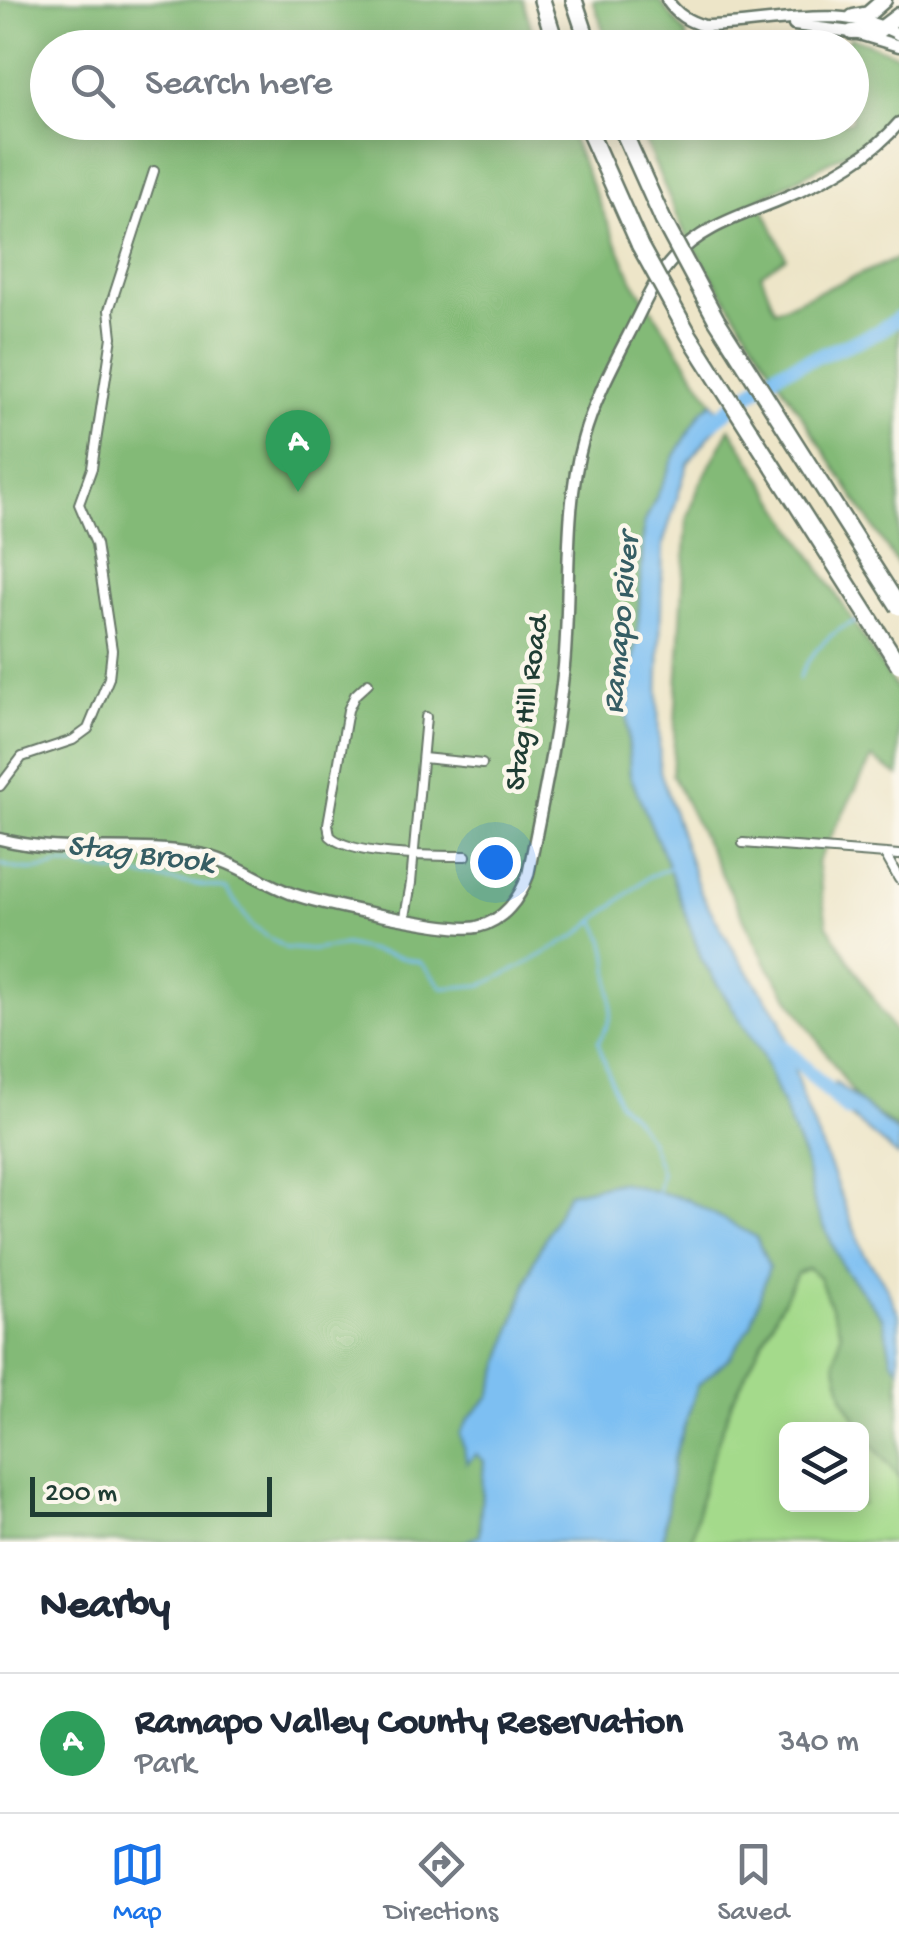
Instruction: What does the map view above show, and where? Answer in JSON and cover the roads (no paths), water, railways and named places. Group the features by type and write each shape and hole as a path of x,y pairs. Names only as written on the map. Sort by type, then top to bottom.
{"highway":[{"path":"542,0 552,30"},
{"path":"578,0 587,30"},
{"path":"863,30 852,24 884,0"},
{"path":"892,31 899,15"},
{"path":"594,140 640,246 689,336 899,665"},
{"path":"627,140 662,220 716,319 899,607"}],"street":[{"path":"667,0 674,11 704,26 852,24 865,30"},
{"path":"869,32 899,46"},
{"name":"Stag Hill Road","path":"0,839 37,847 194,854 224,861 314,902 458,928 474,928 506,912 525,884 556,722 564,665 575,488 593,409 661,274 686,246 712,227 778,201 842,169 899,123"},
{"path":"0,786 22,757 73,740 88,729 109,678 112,650 96,544 79,504 92,468 112,337 109,310 154,171"},
{"path":"368,683 354,695 348,710 328,832 342,844 414,856 466,856"},
{"path":"405,917 426,717"},
{"path":"423,758 482,764"},
{"path":"743,843 899,856"},
{"path":"885,854 899,880"}],"water":[{"path":"713,402 724,418 688,463 663,544 660,771 700,892 780,1018 803,1099 864,1254 884,1282 899,1315 899,1368 892,1360 883,1318 843,1267 815,1206 804,1158 762,1054 702,960 630,775 627,710 638,628 644,524 676,454 701,412"},
{"path":"835,1082 899,1134 899,1157 834,1103"},
{"path":"619,1182 686,1199 756,1237 769,1267 751,1325 730,1357 698,1385 673,1460 663,1542 464,1542 479,1536 484,1461 476,1454 467,1463 460,1434 490,1396 534,1260 568,1193"}],"waterway":[{"name":"Ramapo River","path":"708,425 778,372 876,333 899,318"},
{"path":"799,679 831,635 860,620 864,624"},
{"name":"Stag Brook","path":"0,864 30,870 61,864 226,889 253,927 285,948 312,950 345,945 420,962 443,988 483,985 522,966 576,936 648,877 669,868"},
{"path":"596,922 607,951 612,1007 598,1042 618,1102 649,1139 661,1172 657,1194"},
{"name":"Ramapo River","path":"775,1039 848,1110"}],"place":[{"name":"Ramapo Valley County Reservation","path":"298,492"}]}
